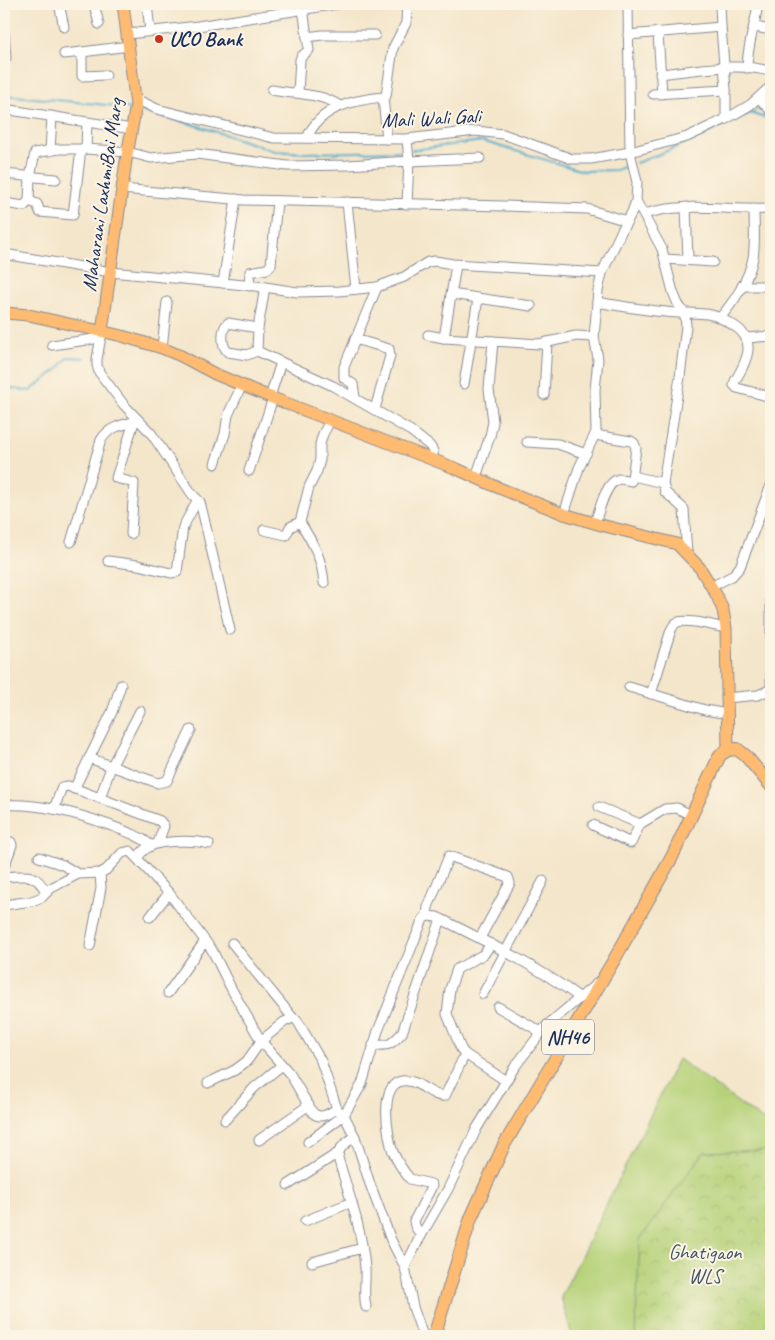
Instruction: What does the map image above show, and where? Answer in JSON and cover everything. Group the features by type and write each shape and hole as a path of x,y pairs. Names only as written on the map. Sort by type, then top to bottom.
{"highway":[{"path":"728,750 737,749 746,756 771,786"},
{"name":"NH46","path":"434,1336 471,1218 504,1145 603,978 672,856 720,755 728,750"}],"main road":[{"name":"Maharani LaxhmiBai Marg","path":"102,334 136,102 124,4"},
{"path":"4,313 29,314 162,348 215,374 271,398 434,460 564,514 677,544 700,568 723,610 726,628 728,750"}],"street":[{"path":"59,4 64,26"},
{"path":"94,4 100,24"},
{"path":"147,4 150,31"},
{"path":"64,54 82,52 129,40 150,31 198,26 337,4"},
{"path":"387,139 383,98 387,92 393,48 406,23 407,4"},
{"path":"564,514 579,468 595,435 595,390 598,359 594,337 602,273 636,201 636,182 631,157 628,4"},
{"path":"720,4 726,90 726,119"},
{"path":"747,68 748,47 755,27 758,4"},
{"path":"298,92 300,60 309,50 303,9"},
{"path":"628,36 721,27"},
{"path":"755,27 771,30"},
{"path":"4,34 6,58"},
{"path":"658,34 660,74 657,94 726,90"},
{"path":"307,37 322,35 375,35"},
{"path":"82,52 82,76 106,75"},
{"path":"660,74 724,67 762,69 771,72"},
{"name":"Mali Wali Gali","path":"136,102 284,139 387,139 409,150 476,131 503,134 572,158 591,159 631,157 687,137 761,100 771,86"},
{"path":"272,90 326,97 340,106"},
{"path":"307,138 313,126 340,106 356,101 383,98"},
{"path":"761,100 771,110"},
{"path":"4,109 87,122 133,125"},
{"path":"50,151 52,116"},
{"path":"29,201 37,204 40,212 73,215 87,122"},
{"path":"4,203 24,206 29,201 34,153 50,151 83,149 128,152 151,158 197,154 287,166 348,165 409,150 480,158"},
{"path":"407,204 409,150"},
{"path":"4,174 56,179"},
{"path":"122,189 277,201 587,209 627,221"},
{"path":"223,283 236,199"},
{"path":"249,286 250,272 267,269 272,265 277,201"},
{"path":"636,201 662,249 673,292 685,314 686,326 680,377 663,483 665,492 684,509 687,555"},
{"path":"347,202 356,289"},
{"path":"644,214 660,209 686,207 715,206 754,210 771,209"},
{"path":"686,207 688,260"},
{"path":"720,318 736,298 749,270 754,250 754,210"},
{"path":"4,254 111,272 265,287 297,292 377,287 404,277 428,262 602,273"},
{"path":"665,259 714,262"},
{"path":"444,338 456,265"},
{"path":"742,286 771,286"},
{"path":"257,351 258,328 265,287"},
{"path":"355,398 353,384 347,380 344,374 344,367 377,287"},
{"path":"451,294 531,306"},
{"path":"464,384 478,299"},
{"path":"162,348 167,302"},
{"path":"597,302 685,314 701,314 720,318 744,332 747,338 747,356 734,381 734,385 737,388 771,397"},
{"path":"258,328 228,323 223,331 224,347 228,352 247,355 257,351 355,398 427,443 433,451 434,460"},
{"path":"52,345 102,334 97,359 100,372 135,419 151,433 200,502 230,630"},
{"path":"428,335 444,338 539,344 558,338 594,337"},
{"path":"747,338 771,336"},
{"path":"355,340 389,349 390,356 374,409"},
{"path":"476,477 493,422 489,389 493,341"},
{"path":"544,395 547,342"},
{"path":"249,470 281,362"},
{"path":"215,464 225,434 228,415 242,385"},
{"path":"132,534 134,483 116,478 135,419"},
{"path":"71,542 100,440 110,430 135,419"},
{"path":"324,583 318,554 300,522 309,487 320,460 320,444 330,421"},
{"path":"595,435 634,443 636,448 631,481 620,479 612,483 604,497 596,523"},
{"path":"527,442 558,444 586,454"},
{"path":"633,476 663,483"},
{"path":"711,587 732,576 740,567 771,485"},
{"path":"108,562 138,565 171,573 177,572 183,527 197,500"},
{"path":"264,530 286,535 290,526 300,522"},
{"path":"726,698 758,695 769,690 771,686 771,593"},
{"path":"651,694 674,624 686,622 726,628"},
{"path":"74,789 112,712 121,685"},
{"path":"629,687 705,710 728,714"},
{"path":"100,798 111,767 140,711"},
{"path":"89,758 158,783 166,781 190,730"},
{"path":"54,809 62,787 100,798 160,821 164,826 154,844 136,858"},
{"path":"4,805 15,804 81,814 134,834 154,844 195,841 209,844"},
{"path":"599,807 640,824"},
{"path":"593,825 631,843 640,824 664,810 677,808 692,815"},
{"path":"4,840 11,842 12,846 4,867"},
{"path":"4,905 32,901 42,897 51,888 78,874 100,873 106,870 125,851 130,851 169,894 212,950 236,998 261,1041 282,1065 317,1116 341,1112"},
{"path":"308,1142 341,1112 362,1084 373,1044 423,919 427,916 428,906 449,856 508,877 510,882 480,938"},
{"path":"39,857 63,865 78,874"},
{"path":"90,946 101,888 100,873"},
{"path":"4,877 34,876 46,892"},
{"path":"483,994 504,951 543,881"},
{"path":"150,916 169,894"},
{"path":"427,916 441,919 492,944 562,985 578,997"},
{"path":"373,1044 387,1045 394,1042 402,1033 441,919"},
{"path":"168,993 205,941"},
{"path":"232,944 293,1018 297,1020 317,1054 341,1112 355,1136 370,1184 391,1240 405,1267 413,1308 423,1336"},
{"path":"492,944 484,954 457,969 450,989 447,1014 461,1049 465,1054 506,1081"},
{"path":"405,1267 448,1189 477,1128 506,1081 546,1026 578,997 603,978"},
{"path":"498,1007 541,1032"},
{"path":"208,1083 235,1070 247,1061 261,1041 284,1022 293,1018"},
{"path":"421,1236 414,1221 432,1186 431,1184 410,1179 394,1153 386,1120 390,1092 393,1086 402,1081 412,1081 421,1084 438,1095 445,1096 465,1054"},
{"path":"225,1120 254,1088 282,1065"},
{"path":"259,1140 309,1105"},
{"path":"288,1185 338,1153 342,1146 355,1136"},
{"path":"338,1153 357,1219 365,1267 364,1297 366,1307"},
{"path":"305,1221 352,1202"},
{"path":"312,1262 362,1248"}],"green space":[{"path":"678,1059 771,1126 771,1336 572,1336 561,1297"},
{"name":"Ghatigaon WLS","path":"771,1150 771,1336 635,1336 640,1239 704,1152"}],"waterway":[{"path":"4,95 131,109"},
{"path":"766,101 771,96"},
{"path":"636,163 745,116 763,105"},
{"path":"140,111 195,125 275,151 305,153 405,151"},
{"path":"750,113 771,120"},
{"path":"412,150 482,141 583,171 616,170 629,165"},
{"path":"4,384 14,389 30,391 57,370 68,357 84,358"}],"place":[{"name":"UCO Bank","path":"159,39"}]}
